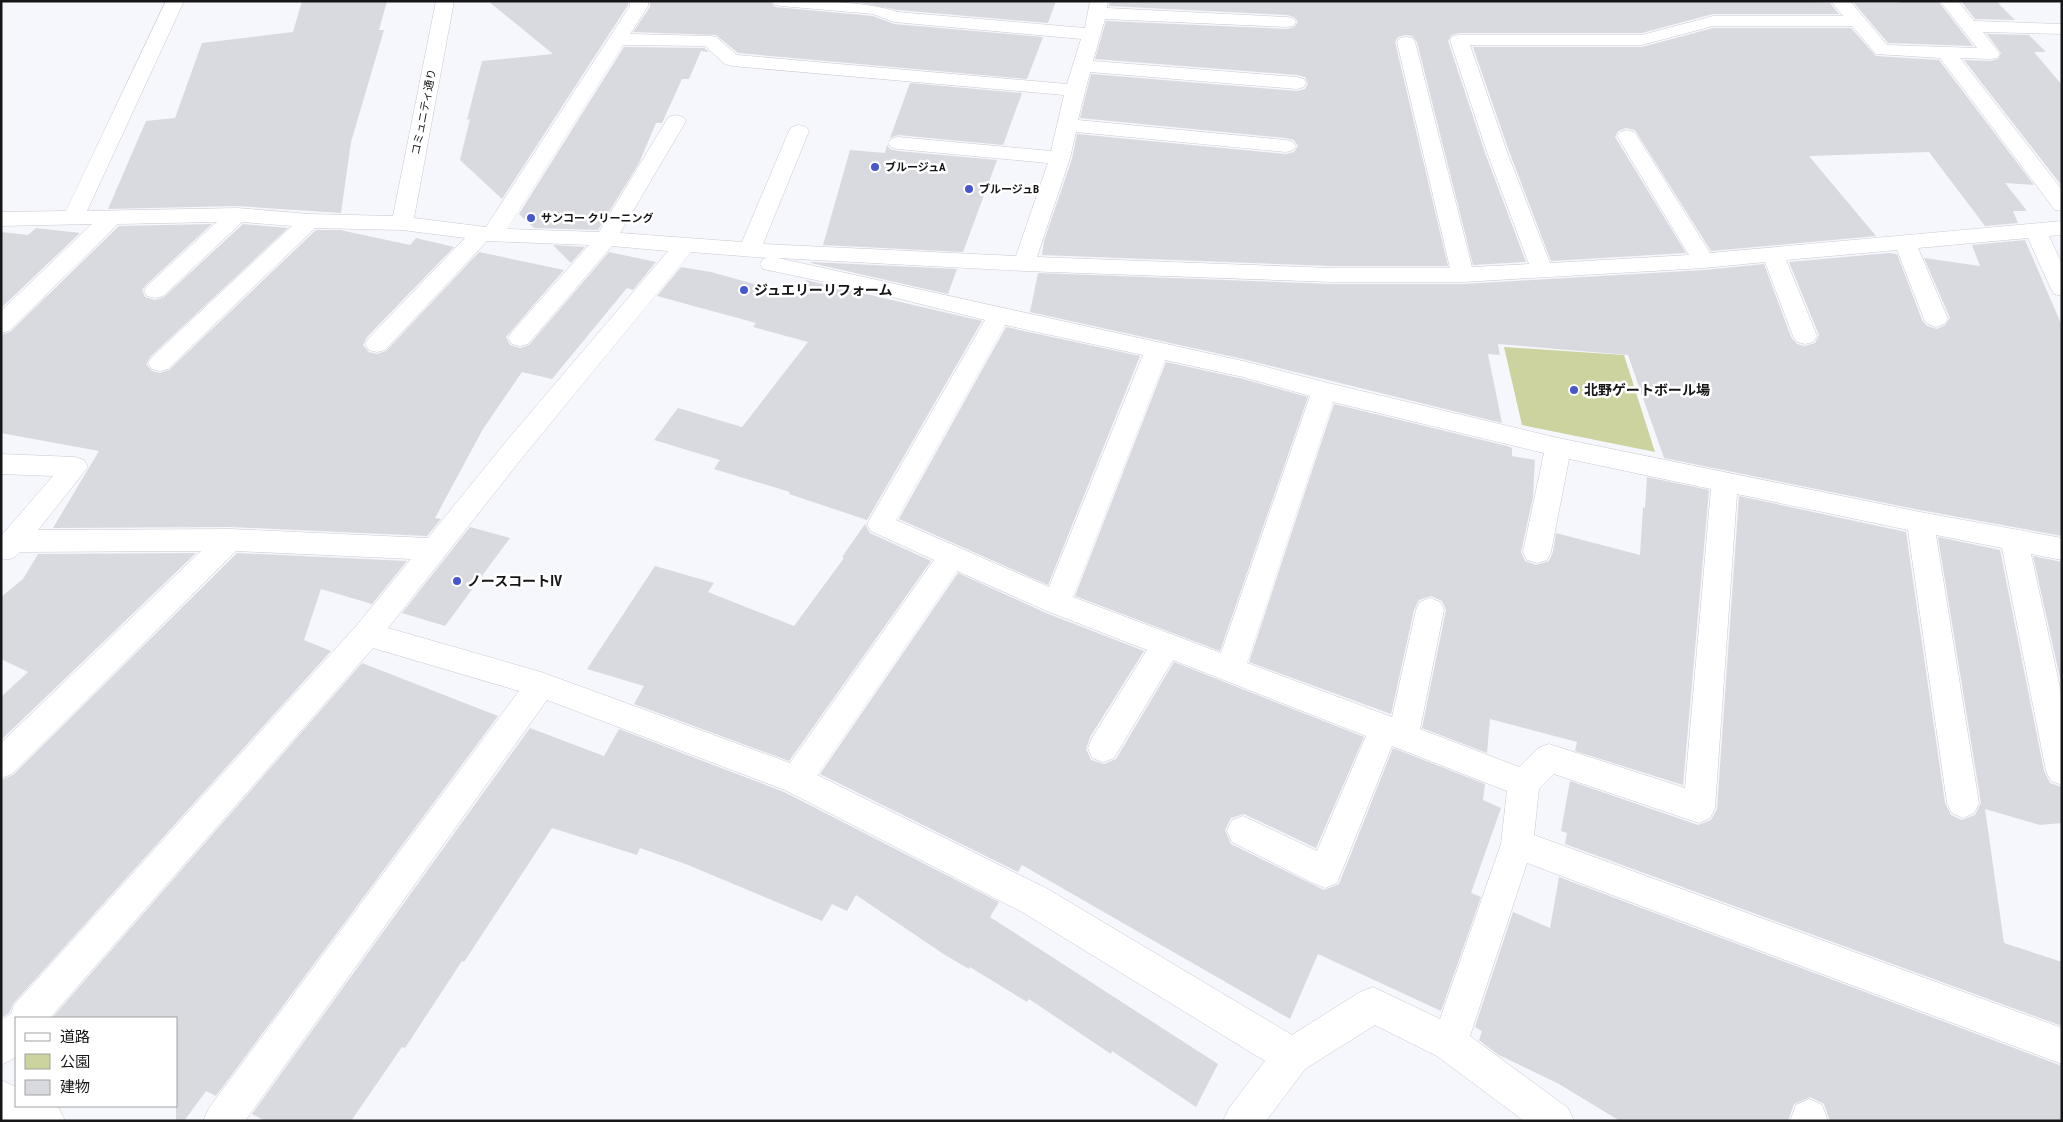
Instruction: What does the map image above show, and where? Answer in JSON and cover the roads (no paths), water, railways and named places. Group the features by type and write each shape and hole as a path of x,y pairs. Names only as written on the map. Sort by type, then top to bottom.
{"street":[{"path":"74,216 175,1"},
{"name":"コミュニティ通り","path":"402,223 445,1"},
{"path":"377,344 487,234 639,6 639,1"},
{"path":"781,1 878,5 894,17 1091,34"},
{"path":"1840,1 1882,50 1991,54 1949,1"},
{"path":"1024,264 1060,158 1075,90 1098,7 1287,22"},
{"path":"1542,270 1497,152 1458,40 1642,40 1713,21 1856,21"},
{"path":"1969,26 2062,29"},
{"path":"618,38 710,41 732,60 1075,90"},
{"path":"1406,42 1463,275"},
{"path":"1946,53 2062,205"},
{"path":"1083,66 1297,83"},
{"path":"520,338 606,239 676,121"},
{"path":"1068,125 1286,146"},
{"path":"750,250 799,131"},
{"path":"1627,136 1704,261"},
{"path":"898,144 1060,158"},
{"path":"1,219 74,216 237,215 310,221 402,223 487,234 606,239 750,250 1024,264 1332,275 1463,275 1704,261 2062,228"},
{"path":"156,292 237,215"},
{"path":"1,325 112,217"},
{"path":"160,363 310,221"},
{"path":"2036,231 2062,288"},
{"path":"1905,243 1936,319"},
{"path":"684,246 868,284 999,316 1243,369 1324,391 1558,447 1920,522 2062,549"},
{"path":"28,1017 366,634 519,443 684,246"},
{"path":"1773,255 1805,336"},
{"path":"999,316 880,524 1057,603 1524,783"},
{"path":"1057,603 1157,350"},
{"path":"1230,671 1324,391"},
{"path":"1537,552 1558,447"},
{"path":"1,464 75,467 7,548"},
{"path":"1450,1043 1518,844 1524,783 1549,758 1699,808 1725,481"},
{"path":"1920,522 1963,803"},
{"path":"2014,539 2062,771"},
{"path":"7,548 230,540 434,549"},
{"path":"1,764 230,540"},
{"path":"796,780 952,556"},
{"path":"1242,831 1325,872 1393,732 1430,610"},
{"path":"366,634 541,685 796,780 1034,900 1292,1056"},
{"path":"1103,748 1166,646"},
{"path":"222,1121 541,685"},
{"path":"1518,844 2062,1046"},
{"path":"1242,1121 1292,1056 1373,1005 1450,1043 1555,1121"},
{"path":"1,1047 15,1031"},
{"path":"1,1099 15,1106"},
{"path":"17,1107 46,1121"}],"place":[{"name":"ブルージュA","path":"875,167"},
{"name":"ブルージュB","path":"969,189"},
{"name":"サンコー クリーニング","path":"531,218"},
{"name":"ジュエリーリフォーム","path":"744,290"},
{"name":"北野ゲートボール場","path":"1574,390"},
{"name":"ノースコートIV","path":"457,581"}]}
